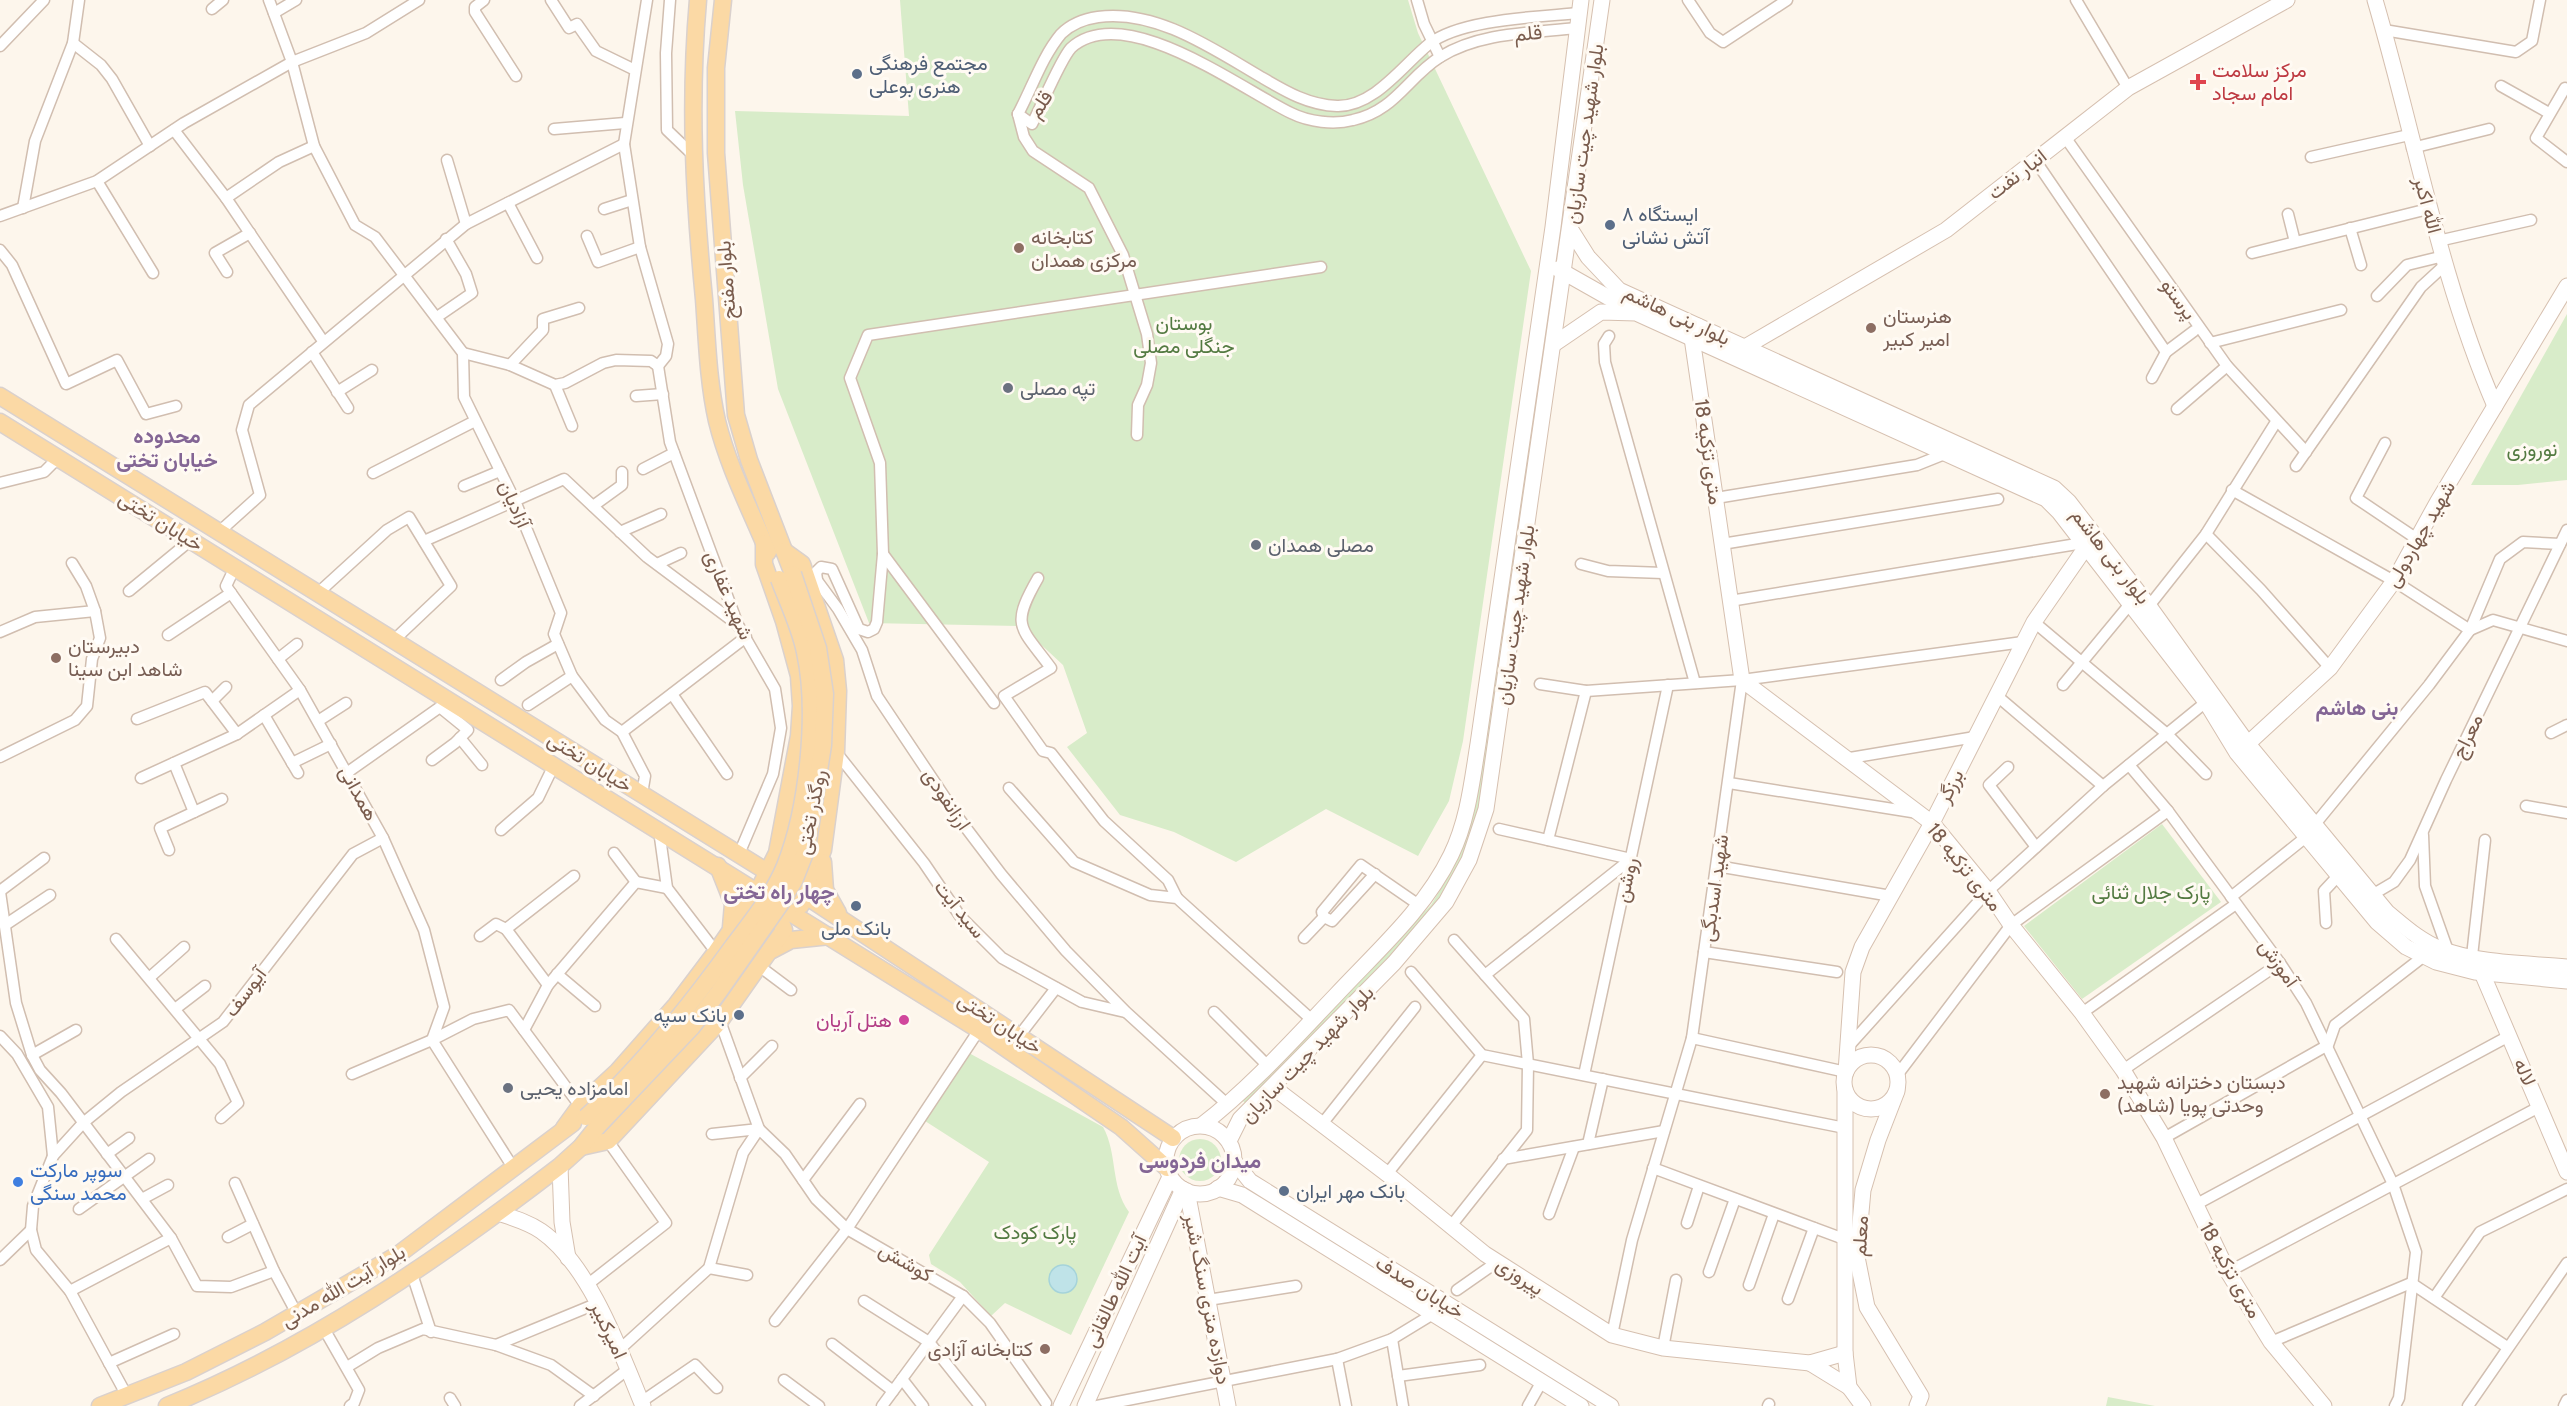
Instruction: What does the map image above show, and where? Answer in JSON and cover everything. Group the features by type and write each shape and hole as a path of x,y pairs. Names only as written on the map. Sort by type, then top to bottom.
{"main road":[{"name":"بلوار مفتح","path":"698,0 692,67 692,154 710,370 717,421 733,469 764,543 791,573"},
{"name":"بلوار مفتح","path":"723,0 716,68 716,153 736,415 748,460 791,573"},
{"name":"خیابان تختی","path":"0,396 806,896 1173,1138"},
{"name":"خیابان تختی","path":"0,422 235,567 446,704 554,765 979,1030 1121,1127 1168,1172"},
{"path":"587,1116 617,1072 716,952 758,891 777,853 799,736 801,706 799,676 784,621 764,564 764,543"},
{"path":"791,573 835,660 838,692 836,752 824,849 825,890 844,921"},
{"name":"روگذر تختی","path":"587,1116 692,1027 781,903 794,881 807,848 823,745 825,694 818,648 791,573"},
{"path":"741,855 756,857 768,851 786,807"},
{"path":"796,914 817,872 824,849"},
{"path":"777,853 782,865 789,873 803,876 817,872"},
{"path":"717,865 733,904 731,930"},
{"path":"581,1147 608,1141 720,1020 784,930 777,912 754,905 746,907"},
{"path":"762,962 791,940 831,936"},
{"name":"بلوار آیت الله مدنی","path":"100,1406 186,1372 297,1314 399,1254 514,1169 564,1128 587,1116"},
{"name":"بلوار آیت الله مدنی","path":"167,1406 277,1354 412,1274 560,1166 581,1147 587,1116"}],"street":[{"path":"0,46 44,0"},
{"path":"23,208 35,141 73,43 79,0"},
{"path":"212,9 224,0"},
{"path":"269,0 291,62 314,146 354,225 375,237 463,353 510,365 555,385 565,383 603,363 616,360 651,361 658,366 666,356 668,344 640,247 624,144 625,123 647,0"},
{"path":"274,13 296,0"},
{"path":"0,216 96,181 174,130 291,62 366,33 418,0"},
{"path":"484,0 476,7 475,12 516,76"},
{"path":"551,0 569,28 577,24 596,51 635,70"},
{"path":"670,0 665,63 667,130 692,154"},
{"path":"1418,0 1431,42 1440,57"},
{"name":"بلوار شهید چیت سازیان","path":"1228,1141 1240,1119 1400,957 1446,902 1469,860 1486,809 1565,273 1602,0"},
{"path":"1688,0 1710,33 1723,42 1787,0"},
{"path":"2076,0 2128,88"},
{"name":"انبار نفت","path":"1742,353 1946,230 2128,88 2287,0"},
{"name":"الله اکبر","path":"2374,0 2384,30 2428,209 2473,354 2495,406"},
{"path":"2384,30 2516,52 2532,41 2540,0"},
{"name":"قلم","path":"1579,14 1474,41 1440,57 1387,106 1354,120 1322,122 1292,114 1226,72 1161,41 1134,33 1103,30 1083,37 1069,50 1032,124 1018,114 1045,58 1062,33 1085,19 1130,17 1157,23 1198,42 1298,98 1338,106 1362,100 1383,87 1431,42 1457,29 1579,14"},
{"name":"بلوار شهید چیت سازیان","path":"1202,1125 1228,1105 1268,1066 1431,892 1452,853 1468,805 1548,263 1579,14"},
{"path":"73,43 101,65 112,79 150,146"},
{"path":"2501,86 2549,113"},
{"path":"2565,88 2536,138 2567,162"},
{"path":"1018,114 1024,137 1034,151 1089,188 1123,255 1137,295 1147,334 1151,363 1147,385 1138,405 1137,435"},
{"path":"554,129 625,123"},
{"path":"2311,158 2489,129"},
{"path":"174,130 226,198 323,341"},
{"name":"پرستو","path":"2065,137 2227,366 2306,452"},
{"path":"219,532 260,495 242,430 249,405 323,341 388,290 404,273 466,224 624,144"},
{"path":"226,198 279,162 314,146"},
{"path":"447,160 466,224"},
{"path":"2035,160 2166,352"},
{"path":"96,181 153,273"},
{"path":"604,209 632,200"},
{"path":"508,203 537,258"},
{"path":"2252,253 2428,209"},
{"path":"2288,214 2295,242"},
{"path":"2438,241 2531,220"},
{"path":"2350,228 2361,265"},
{"name":"بلوار بنی هاشم","path":"1571,230 1588,257 1619,290 1695,332 2054,488 2069,502 2149,606 2242,748 2316,824 2372,895 2415,935 2448,951 2567,967"},
{"path":"227,272 214,253 250,233"},
{"path":"587,236 598,262 640,247"},
{"path":"437,317 472,293 466,274 446,238"},
{"path":"1,256 12,265 66,384 117,360 146,414 176,406"},
{"path":"2377,296 2407,265 2445,260"},
{"path":"2296,466 2421,287 2445,260"},
{"path":"1548,263 1636,313"},
{"path":"817,580 816,572 821,567 832,569 859,629 871,631 877,622 883,554 880,463 849,378 868,335 1321,267"},
{"name":"شهید چهاردولی","path":"2242,748 2330,668 2394,581 2417,538 2567,286"},
{"path":"510,365 543,330 543,319 579,308"},
{"path":"2211,343 2341,310"},
{"name":"بلوار بنی هاشم","path":"1554,344 1601,312 1636,313 1695,332"},
{"path":"2152,378 2166,352 2194,331"},
{"name":"18 متری تزکیه","path":"1695,332 1742,680 1932,823 1988,891 2011,925 2082,1013 2122,1070 2164,1138 2228,1272 2271,1342 2324,1406"},
{"path":"1609,336 1604,344 1605,362 1695,683"},
{"path":"312,352 348,408"},
{"name":"آزادیان","path":"463,353 464,397 515,501 561,613 554,634 558,644 572,676 605,720 622,732"},
{"name":"بلوار بنی هاشم","path":"1742,353 2046,499 2242,748 2306,837 2377,922 2406,947 2436,962 2482,973 2567,981"},
{"name":"شهید غفاری","path":"658,366 667,425 674,453 738,625 775,689 781,728 773,774 741,855"},
{"path":"2177,409 2227,366"},
{"path":"337,392 372,370"},
{"path":"555,385 572,426"},
{"path":"636,396 663,394"},
{"path":"373,473 475,421"},
{"path":"2149,606 2206,534 2276,422"},
{"path":"2385,443 2356,498 2417,538"},
{"path":"643,469 674,453"},
{"path":"1716,498 1917,465 1947,453"},
{"path":"0,483 44,472 58,458"},
{"path":"464,486 500,471"},
{"path":"593,506 622,485 622,472"},
{"path":"424,541 564,479 657,564 738,625"},
{"path":"2232,490 2394,581 2470,630"},
{"path":"1722,544 1998,499"},
{"path":"620,532 661,514"},
{"path":"318,593 387,530 409,517 451,586 394,640"},
{"name":"معراج","path":"2448,951 2437,927 2425,886 2423,832 2567,530"},
{"path":"2206,534 2261,590 2330,668"},
{"path":"129,591 191,540"},
{"path":"2316,824 2429,685 2470,630 2500,559 2523,542 2560,543"},
{"path":"1730,601 2084,545"},
{"name":"برزگر","path":"1846,1072 1853,972 1862,947 1932,823 2034,622 2084,545"},
{"path":"657,564 681,553"},
{"path":"883,554 994,703"},
{"path":"0,757 39,740 75,720 87,706 92,659 100,638 95,611 86,586 72,563"},
{"path":"1581,564 1608,571 1663,573"},
{"path":"168,635 231,593 226,586 235,567"},
{"name":"ارزانفودی","path":"791,573 817,580 862,650 877,696 960,820 1001,874 1066,951 1126,1012"},
{"path":"1038,578 1022,606 1021,626 1051,668 1004,696 1043,751 1051,753 1104,821 1168,880 1177,898 1312,1020"},
{"name":"همدانی","path":"231,593 300,690 383,838 424,930 444,1007 432,1040"},
{"path":"2063,685 2130,604"},
{"path":"0,632 35,616 95,611"},
{"path":"2470,630 2493,620 2567,641"},
{"path":"2034,622 2167,734 2206,774"},
{"path":"642,794 645,776 622,732 746,638"},
{"path":"1540,684 1586,691 1742,680 2023,642"},
{"path":"278,659 297,644"},
{"path":"501,680 526,662 558,644"},
{"path":"528,705 572,676"},
{"name":"شهید اسدبگی","path":"1612,1335 1632,1240 1692,1038 1742,680"},
{"name":"روشن","path":"1584,1075 1668,685"},
{"path":"212,701 226,687"},
{"path":"141,778 237,734 300,690"},
{"path":"1548,840 1586,691"},
{"path":"137,719 205,692 237,734"},
{"path":"672,694 727,774"},
{"path":"1996,695 2103,786"},
{"path":"1846,1048 1988,891 2103,786 2206,702"},
{"path":"318,721 346,703"},
{"path":"348,772 446,704 468,730 432,760"},
{"path":"264,715 298,773"},
{"path":"2551,733 2567,726"},
{"path":"1844,759 1975,737"},
{"path":"460,738 482,765"},
{"path":"292,763 331,744"},
{"name":"سید آیت","path":"836,752 924,863 960,916 1002,958 1082,1002 1126,1012"},
{"path":"174,763 194,812"},
{"path":"501,830 538,798 554,765"},
{"name":"آموزش","path":"2129,765 2168,811 2280,963 2328,1045 2393,1184 2416,1252 2399,1398 2395,1406"},
{"path":"2008,768 1989,785 2036,847"},
{"path":"1729,783 1918,813"},
{"path":"1009,788 1074,862 1150,895 1177,898"},
{"path":"169,850 160,828 222,799"},
{"path":"2526,806 2567,813"},
{"path":"1898,1074 1888,1060 1872,1054 1856,1059 1846,1072 1845,1089 1854,1103 1870,1109 1887,1105 1897,1091 1898,1074 2011,925 2168,811"},
{"path":"659,830 667,888 716,952"},
{"path":"1499,830 1631,859"},
{"path":"2372,895 2394,882 2410,860 2423,832"},
{"path":"2082,1013 2234,900 2306,837"},
{"name":"آیوسف","path":"53,1156 83,1123 121,1092 223,1022 353,854 383,838"},
{"path":"2472,956 2485,840"},
{"path":"614,853 636,882 667,888"},
{"path":"44,858 0,892 16,1003 32,1055 171,1238 197,1286 231,1287 274,1271"},
{"path":"1485,975 1631,859"},
{"path":"1375,874 1332,921 1324,917 1322,912 1361,865 1375,874 1419,905"},
{"path":"1717,866 1891,896"},
{"path":"506,929 574,876"},
{"path":"2326,923 2324,891 2338,876"},
{"path":"524,1030 548,985 636,882"},
{"path":"6,926 50,895"},
{"path":"1304,938 1324,917"},
{"path":"480,936 496,924 506,929 548,985"},
{"path":"116,939 220,1064 238,1103 220,1118"},
{"path":"1450,1226 1527,1130 1528,1064 1524,1019 1454,940"},
{"path":"149,978 184,947"},
{"path":"1704,952 1837,972"},
{"path":"2164,1138 2328,1045 2335,1024 2424,956"},
{"path":"762,962 791,990"},
{"path":"2122,1070 2280,963"},
{"path":"1411,972 1482,1055 1845,1128"},
{"name":"لاله","path":"2482,973 2567,1172"},
{"path":"557,974 595,1006"},
{"path":"175,1009 205,986"},
{"path":"1019,1036 1056,988"},
{"path":"1322,1124 1415,1007"},
{"path":"352,1074 432,1040 473,1019 509,1010 587,1116"},
{"path":"1126,1012 1228,1105"},
{"path":"1214,1012 1268,1066"},
{"path":"720,1020 759,1129"},
{"path":"32,1055 76,1030"},
{"path":"775,1321 847,1229 979,1030"},
{"path":"0,1036 17,1054 48,1107 53,1156 33,1206 31,1230 36,1250 70,1291 126,1396"},
{"path":"2195,1205 2363,1117 2510,1036"},
{"path":"1692,1038 1846,1072"},
{"path":"432,1040 514,1169"},
{"path":"740,1078 772,1046"},
{"path":"1387,1174 1482,1055"},
{"path":"34,1084 49,1079"},
{"path":"1588,1144 1603,1079"},
{"name":"پیروزی","path":"1273,1087 1497,1262 1612,1335 1663,1348 1810,1363"},
{"name":"معلم","path":"1845,1089 1845,1353 1849,1387 1863,1406"},
{"name":"معلم","path":"1897,1091 1878,1140 1863,1190 1857,1257 1868,1307 1921,1396 1917,1406"},
{"path":"803,1180 860,1104"},
{"path":"2228,1272 2539,1107"},
{"path":"1202,1125 1221,1133 1228,1141 1234,1161 1227,1181 1209,1192 1185,1190 1168,1172 1166,1158 1173,1138 1181,1131 1202,1125"},
{"path":"712,1134 759,1129"},
{"path":"619,1350 709,1268 743,1153 759,1129"},
{"name":"کوشش","path":"759,1129 785,1154 816,1199 847,1229 963,1296 990,1323 1054,1404"},
{"path":"1503,1159 1664,1131"},
{"path":"106,1154 129,1138"},
{"path":"586,1286 666,1223 608,1141"},
{"path":"1549,1214 1574,1147"},
{"path":"79,1209 149,1159"},
{"name":"خیابان صدف","path":"1234,1161 1250,1181 1611,1406"},
{"path":"560,1166 562,1222 568,1258"},
{"path":"1653,1168 1844,1239"},
{"name":"آیت الله طالقانی","path":"1054,1404 1168,1172"},
{"path":"235,1183 274,1271 297,1314"},
{"path":"142,1199 168,1185"},
{"path":"1687,1223 1699,1186"},
{"name":"خیابان صدف","path":"1218,1188 1242,1195 1581,1406"},
{"path":"2434,1298 2480,1232 2567,1189"},
{"name":"آیت الله طالقانی","path":"1085,1406 1185,1190"},
{"name":"دوازده متری سنگ شیر","path":"1185,1190 1228,1406"},
{"path":"1709,1272 1735,1199"},
{"path":"498,1213 527,1222 543,1233 568,1258"},
{"path":"1749,1285 1774,1214"},
{"path":"543,1233 549,1224 562,1222"},
{"path":"228,1237 254,1224"},
{"path":"1788,1299 1814,1228"},
{"path":"0,1260 31,1230"},
{"path":"70,1291 171,1238"},
{"name":"امیرکبیر","path":"568,1258 598,1304 642,1404"},
{"path":"1457,1290 1497,1262"},
{"path":"2468,1406 2567,1263"},
{"path":"709,1268 747,1275"},
{"path":"412,1274 432,1332"},
{"path":"1663,1348 1676,1280"},
{"path":"2271,1342 2411,1283 2507,1347"},
{"path":"1208,1300 1296,1286"},
{"path":"882,1406 963,1296"},
{"path":"864,1301 929,1342 980,1406"},
{"path":"496,1345 598,1304"},
{"path":"1097,1406 1224,1383 1337,1359 1392,1339 1433,1314"},
{"path":"323,1327 359,1390 354,1403 350,1406"},
{"path":"347,1367 378,1347 423,1329 496,1345 551,1365 594,1396"},
{"path":"109,1364 174,1334"},
{"path":"1392,1339 1403,1406"},
{"path":"832,1344 893,1391"},
{"path":"1810,1363 1845,1353"},
{"path":"1337,1359 1346,1406"},
{"path":"1810,1363 1849,1387"},
{"path":"642,1404 695,1365 717,1388"},
{"path":"1398,1376 1480,1365"},
{"path":"580,1406 627,1370"},
{"path":"902,1379 923,1406"},
{"path":"784,1380 819,1406"},
{"path":"1528,1406 1542,1381"},
{"path":"2564,1406 2567,1400"}],"green space":[{"name":"بوستان جنگلی مصلی","path":"900,0 1408,0 1418,33 1531,271 1463,741 1449,801 1418,856 1326,809 1236,862 1174,832 1120,815 1067,747 1087,733 1063,665 1021,626 869,623 778,389 743,185 735,111 909,116"},
{"path":"1552,280 1557,281 1477,825 1454,879 1420,925 1246,1104 1242,1100 1431,905 1454,867 1476,804"},
{"name":"نوروزی","path":"2567,314 2567,480 2518,485 2471,485"},
{"name":"پارک جلال ثنائی","path":"2162,824 2221,902 2082,999 2024,926"},
{"name":"پارک کودک","path":"969,1053 1103,1127 1108,1137 1119,1192 1129,1212 1071,1335 1005,1303 991,1316 960,1282 931,1264 929,1255 989,1162 925,1121"},
{"path":"1200,1139 1208,1140 1215,1145 1220,1152 1220,1168 1215,1175 1208,1180 1200,1181 1192,1180 1185,1175 1180,1168 1179,1160 1180,1152 1185,1145 1192,1140"},
{"path":"2108,1397 2155,1406 2106,1406"}],"water":[{"path":"1063,1265 1073,1269 1077,1279 1073,1289 1063,1293 1053,1289 1049,1279 1053,1269"}],"place":[{"name":"مجتمع فرهنگی هنری بوعلی","path":"857,74"},
{"name":"مرکز سلامت امام سجاد","path":"2198,82"},
{"name":"ایستگاه ۸ آتش نشانی","path":"1610,225"},
{"name":"کتابخانه مرکزی همدان","path":"1019,248"},
{"name":"هنرستان امیر کبیر","path":"1871,328"},
{"name":"تپه مصلی","path":"1008,388"},
{"name":"مصلی همدان","path":"1256,545"},
{"name":"دبیرستان شاهد ابن سینا","path":"56,658"},
{"name":"بانک ملی","path":"856,906"},
{"name":"بانک سپه","path":"739,1015"},
{"name":"هتل آریان","path":"904,1020"},
{"name":"امامزاده یحیی","path":"508,1088"},
{"name":"دبستان دخترانه شهید وحدتی پویا (شاهد)","path":"2105,1094"},
{"name":"سوپر مارکت محمد سنگی","path":"18,1182"},
{"name":"بانک مهر ایران","path":"1284,1191"},
{"name":"کتابخانه آزادی","path":"1045,1349"}],"district":[{"name":"محدوده خیابان تختی","path":"167,447"},
{"name":"بنی هاشم","path":"2357,707"},
{"name":"چهار راه تختی","path":"779,891"},
{"name":"میدان فردوسی","path":"1200,1160"}]}
